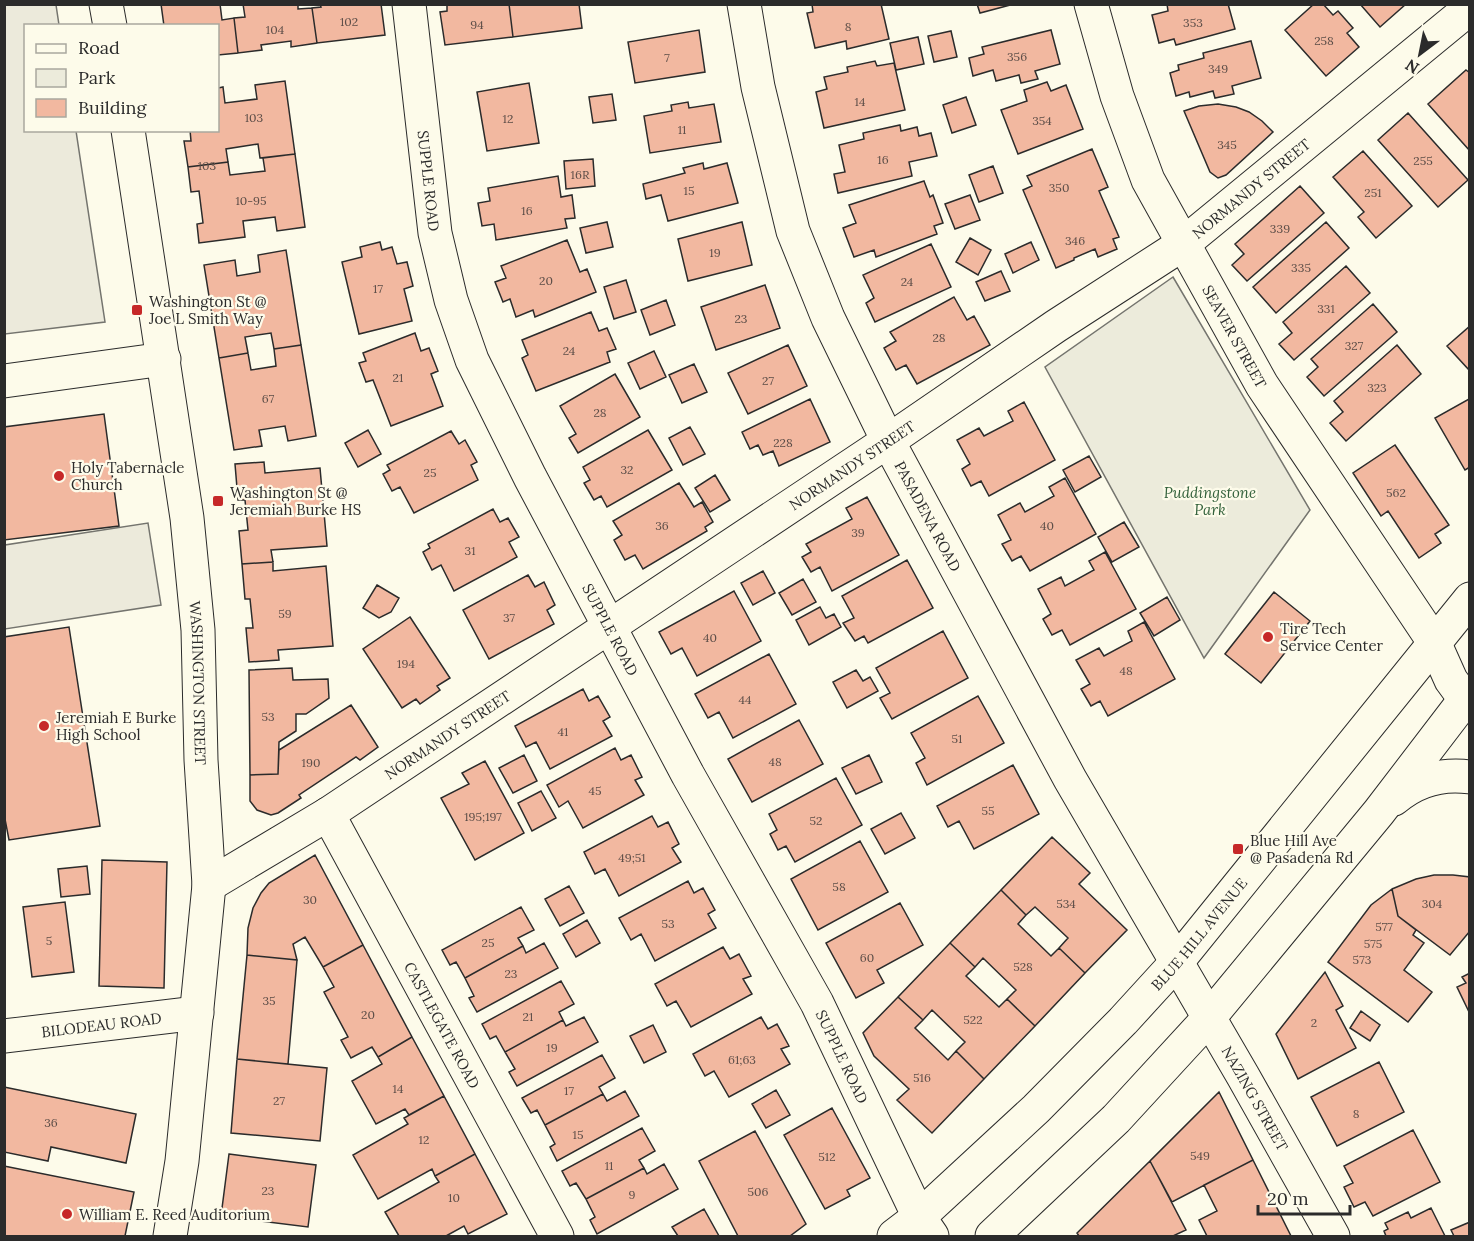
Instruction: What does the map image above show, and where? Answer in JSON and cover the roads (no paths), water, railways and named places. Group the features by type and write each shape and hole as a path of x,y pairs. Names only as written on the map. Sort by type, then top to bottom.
{"street":[{"path":"106,4 110,24"},
{"name":"SUPPLE ROAD","path":"409,4 435,233 451,300 472,360 530,477 688,775 817,1003 926,1227"},
{"name":"PASADENA ROAD","path":"744,4 758,87 793,231 828,318 888,441 1070,779 1176,963"},
{"name":"SEAVER STREET","path":"1091,4 1117,96 1148,180 1262,385 1434,642 1451,680 1468,700"},
{"name":"NORMANDY STREET","path":"209,885 328,814 888,441 1056,326 1183,244 1470,8"},
{"name":"WASHINGTON STREET","path":"128,132 187,518 198,630 201,760 209,885 182,1161 170,1236"},
{"path":"4,381 164,359"},
{"name":"BLUE HILL AVENUE","path":"894,1236 926,1227 1036,1108 1123,1021 1176,963 1470,599"},
{"name":"SEAVER STREET","path":"1434,642 1470,664"},
{"path":"992,1236 1116,1119 1208,1019 1468,700"},
{"path":"1379,812 1402,793 1419,784 1443,776 1470,777"},
{"name":"CASTLEGATE ROAD","path":"328,814 557,1236"},
{"name":"NAZING STREET","path":"1176,963 1333,1236"},
{"name":"BILODEAU ROAD","path":"4,1036 197,1013"}],"place":[{"name":"Washington St @ Joe L Smith Way","path":"137,310"},
{"name":"Holy Tabernacle Church","path":"59,476"},
{"name":"Washington St @ Jeremiah Burke HS","path":"218,501"},
{"name":"Tire Tech Service Center","path":"1268,637"},
{"name":"Jeremiah E Burke High School","path":"44,726"},
{"name":"Blue Hill Ave @ Pasadena Rd","path":"1238,849"},
{"name":"William E. Reed Auditorium","path":"67,1214"}],"park label":[{"name":"Puddingstone Park","path":"1210,500"}]}
